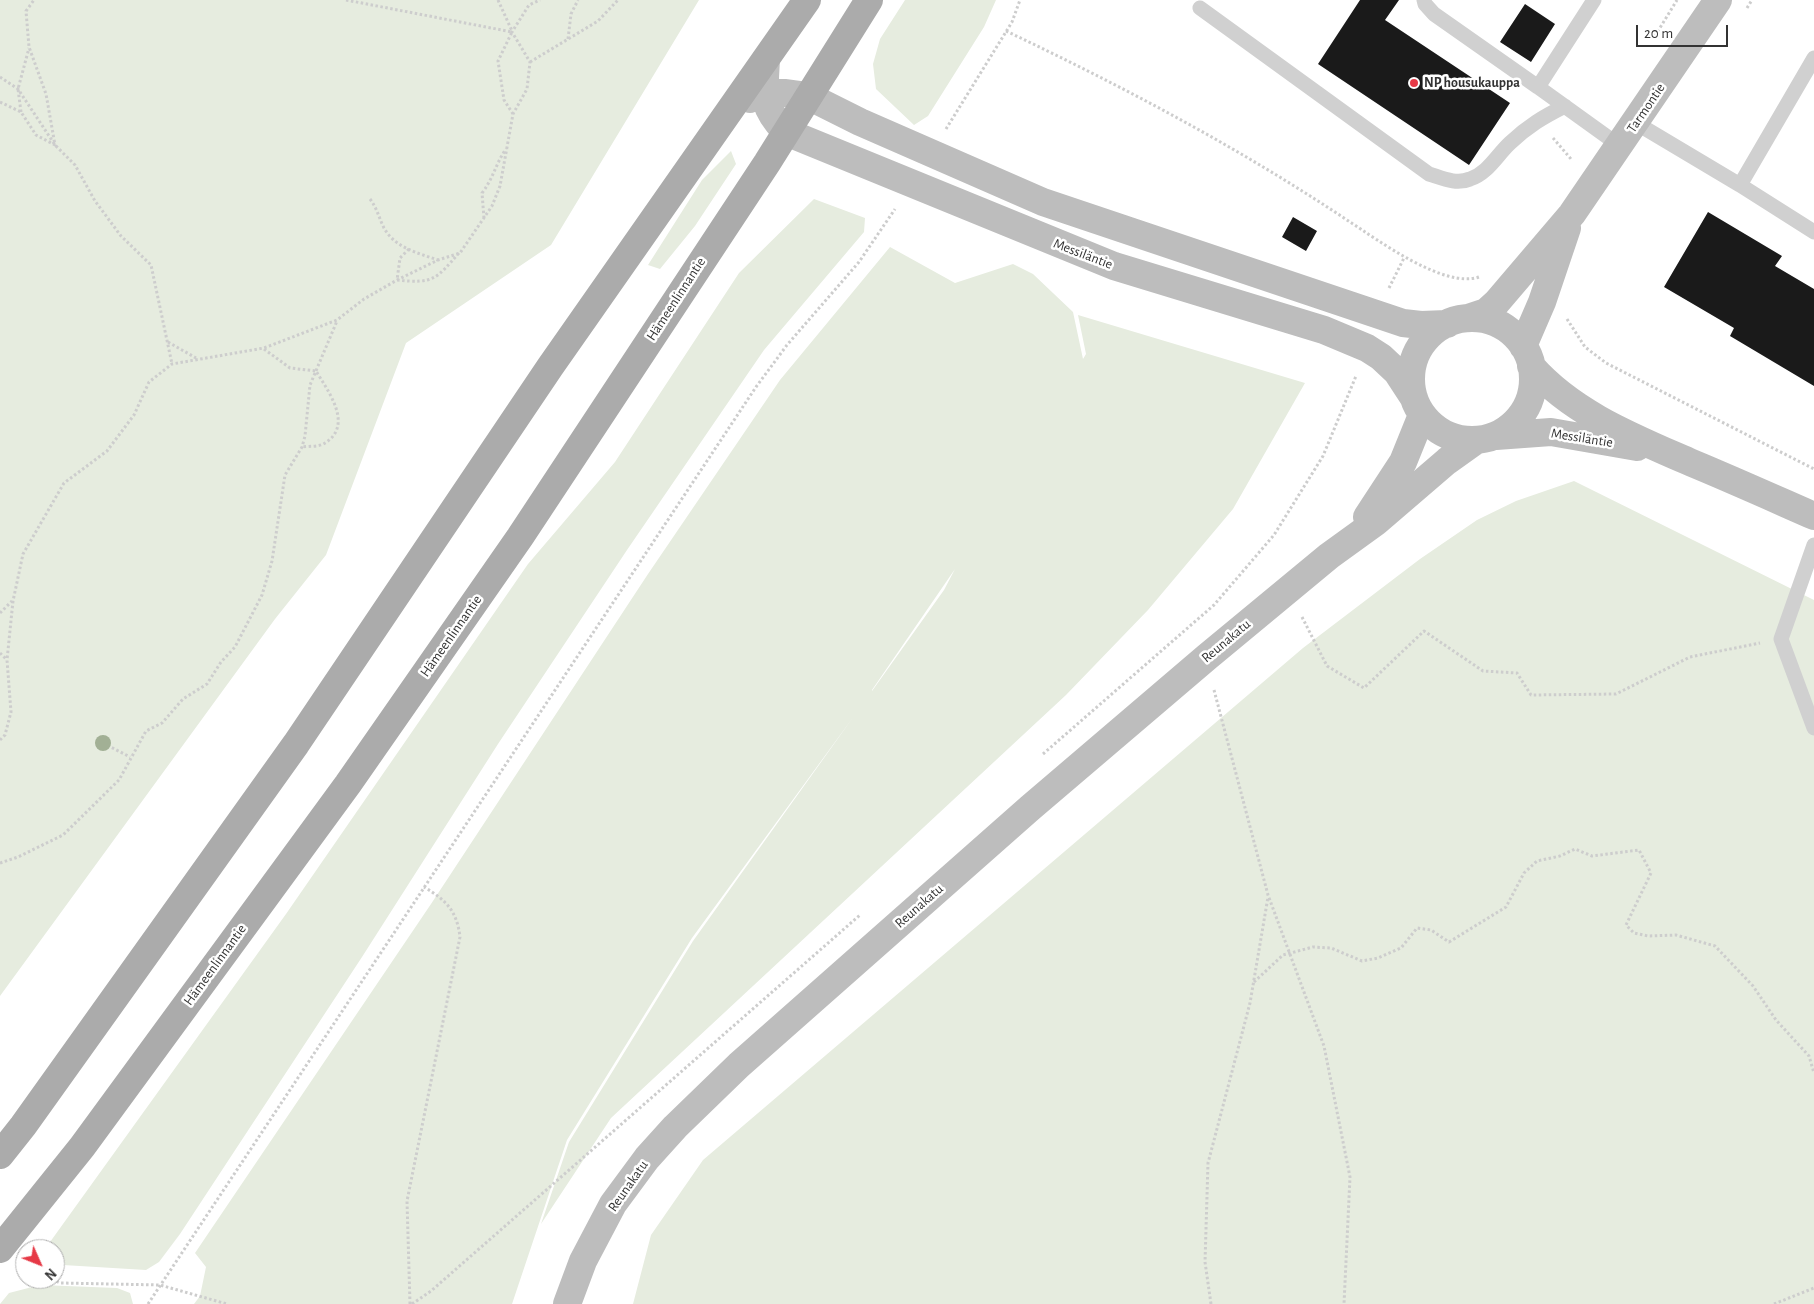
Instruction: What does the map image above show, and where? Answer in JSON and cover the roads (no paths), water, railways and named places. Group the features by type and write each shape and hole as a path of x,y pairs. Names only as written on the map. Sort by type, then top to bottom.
{"main road":[{"path":"0,1155 29,1118 296,744 550,367 807,0"},
{"name":"Hämeenlinnantie","path":"0,1249 82,1147 348,784 520,536 786,132 869,0"}],"street":[{"name":"Tarmontie","path":"1458,321 1486,312 1497,302 1572,214 1636,123 1718,0"},
{"name":"Messiläntie","path":"766,60 764,93 771,116 786,132 1114,266 1324,330 1367,348 1381,357 1396,372 1418,406"},
{"path":"732,107 764,93 808,96 860,122 1043,202 1378,315 1421,325 1458,321 1491,321 1502,326 1527,356 1532,387 1526,407 1514,424 1486,438 1454,438 1436,429 1418,406 1410,380 1413,362 1421,346 1432,333 1458,321"},
{"name":"Tarmontie","path":"1527,356 1542,302 1572,214"},
{"name":"Messiläntie","path":"1527,356 1547,384 1578,407 1668,452 1814,516"},
{"name":"Reunakatu","path":"1329,556 1357,529 1386,491 1410,449 1418,406"},
{"name":"Messiläntie","path":"1486,438 1551,432 1668,452"},
{"name":"Reunakatu","path":"567,1304 583,1261 613,1204 647,1158 675,1127 754,1052 1030,808 1206,658 1329,556 1376,522 1447,460 1486,438"}],"lane":[{"path":"1424,0 1425,4 1434,14 1620,146"},
{"path":"1538,87 1594,0"},
{"path":"1200,8 1429,174 1452,182 1470,180 1486,171 1508,145 1537,120 1565,106"},
{"path":"1740,184 1814,58"},
{"path":"1636,123 1740,184 1814,232"},
{"path":"1814,545 1781,639 1814,728"}],"place":[{"name":"NP housukauppa","path":"1414,83"}]}
